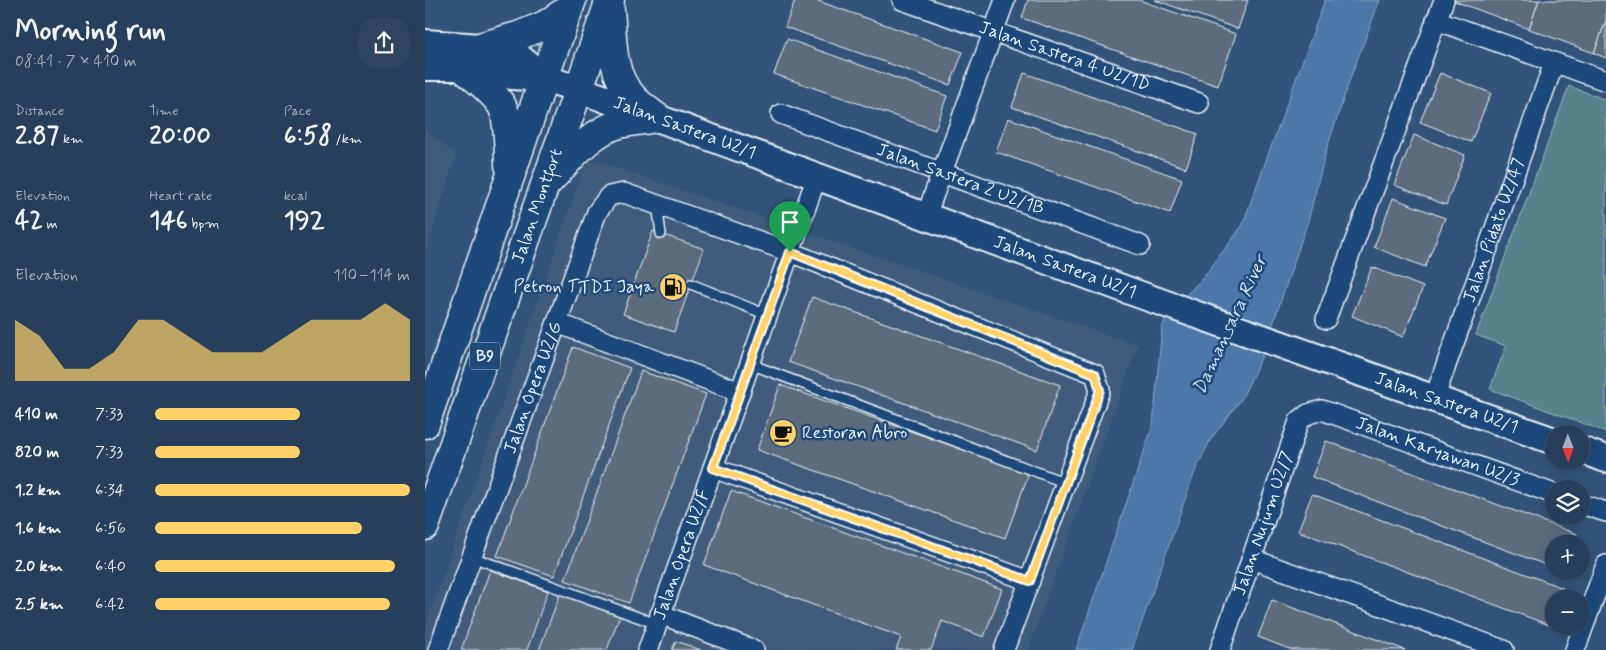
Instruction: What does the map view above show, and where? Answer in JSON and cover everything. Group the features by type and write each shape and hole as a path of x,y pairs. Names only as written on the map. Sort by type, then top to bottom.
{"main road":[{"name":"Jalan Montfort","path":"425,526 610,1"},
{"path":"610,1 615,66 621,81 630,95 658,118"},
{"name":"Jalan Montfort","path":"425,424 571,5"},
{"path":"510,177 507,131 503,107 487,89 471,57 545,25 571,5"},
{"path":"544,186 581,147 601,132 619,124 658,118"}],"street":[{"name":"Jalan Sastera 4 U2/1D","path":"902,0 1199,103"},
{"path":"926,216 1005,0"},
{"path":"1326,319 1444,0"},
{"path":"1436,20 1606,81"},
{"path":"425,43 471,57"},
{"path":"425,67 471,57"},
{"name":"Jalan Sastera U2/1","path":"471,57 512,76 544,78 578,89 1139,294 1545,438"},
{"name":"Jalan Pidato U2/47","path":"1434,399 1554,62"},
{"name":"Jalan Sastera 2 U2/1B","path":"781,114 1140,245"},
{"name":"Jalan Opera U2/F","path":"648,650 817,176"},
{"name":"Jalan Opera U2/G","path":"438,650 597,212 609,196 624,194 657,204 790,252 1095,374 1100,390 1066,483"},
{"path":"557,323 740,392"},
{"name":"Jalan Karyawan U2/3","path":"1323,410 1545,491"},
{"name":"Jalan Nujum U2/7","path":"1220,650 1299,422 1308,414 1323,410"},
{"path":"1590,453 1606,459"},
{"path":"713,468 1030,581"},
{"path":"1004,650 1066,483"},
{"path":"1590,507 1606,512"},
{"path":"1252,559 1504,650"},
{"path":"1575,650 1606,565"},
{"path":"659,619 754,650"}],"lane":[{"path":"657,204 661,234"},
{"path":"691,284 767,315"},
{"path":"750,364 1066,483"},
{"path":"472,557 659,619"}],"shaded area":[{"path":"425,129 456,155 425,253"},
{"path":"587,158 1138,345 1028,650 425,650 425,628"}],"green space":[{"path":"1569,86 1606,100 1606,432 1490,389 1506,346 1476,335"}],"water":[{"name":"Damansara River","path":"1325,0 1380,0 1351,76 1326,151 1308,221 1262,356 1242,398 1211,439 1195,471 1132,650 1076,650 1153,425 1162,327 1168,313 1203,278 1242,226"}],"building":[{"path":"795,0 815,0 963,52 950,85 785,27"},
{"path":"1028,0 1139,0 1236,34 1218,86 1022,18"},
{"path":"1155,0 1248,0 1238,29"},
{"path":"1452,0 1539,0 1529,29"},
{"path":"1539,0 1606,0 1606,21 1594,53 1529,29"},
{"path":"1606,21 1606,58 1594,53"},
{"path":"787,39 947,96 935,130 774,74"},
{"path":"1024,73 1198,134 1186,168 1012,107"},
{"path":"1440,73 1491,93 1471,142 1420,122"},
{"path":"1008,118 1182,179 1170,213 996,152"},
{"path":"1414,135 1465,155 1446,205 1394,185"},
{"path":"1393,198 1445,218 1425,267 1374,247"},
{"path":"653,231 704,249 674,332 623,314"},
{"path":"1372,267 1423,287 1403,337 1352,316"},
{"path":"812,297 1060,385 1037,450 788,362"},
{"path":"573,347 630,368 554,576 497,556"},
{"path":"641,371 706,394 629,603 565,580"},
{"path":"780,385 1029,473 1005,538 757,450"},
{"path":"1326,441 1545,522 1545,525 1553,525 1577,534 1545,535 1545,565 1312,477"},
{"path":"731,491 1002,589 984,637 942,621 931,650 896,650 901,637 704,565"},
{"path":"1312,494 1563,588 1562,590 1545,590 1545,624 1298,531"},
{"path":"490,570 548,591 527,650 461,650"},
{"path":"560,594 620,615 607,650 539,650"},
{"path":"1272,600 1405,650 1292,650 1258,637"},
{"path":"676,641 701,650 672,650"}],"place":[{"name":"Petron TTDI Jaya","path":"673,287"},
{"name":"Restoran Abro","path":"783,433"}],"route":[{"path":"790,252 1095,374 1100,390 1030,581 713,468 790,252"}]}
